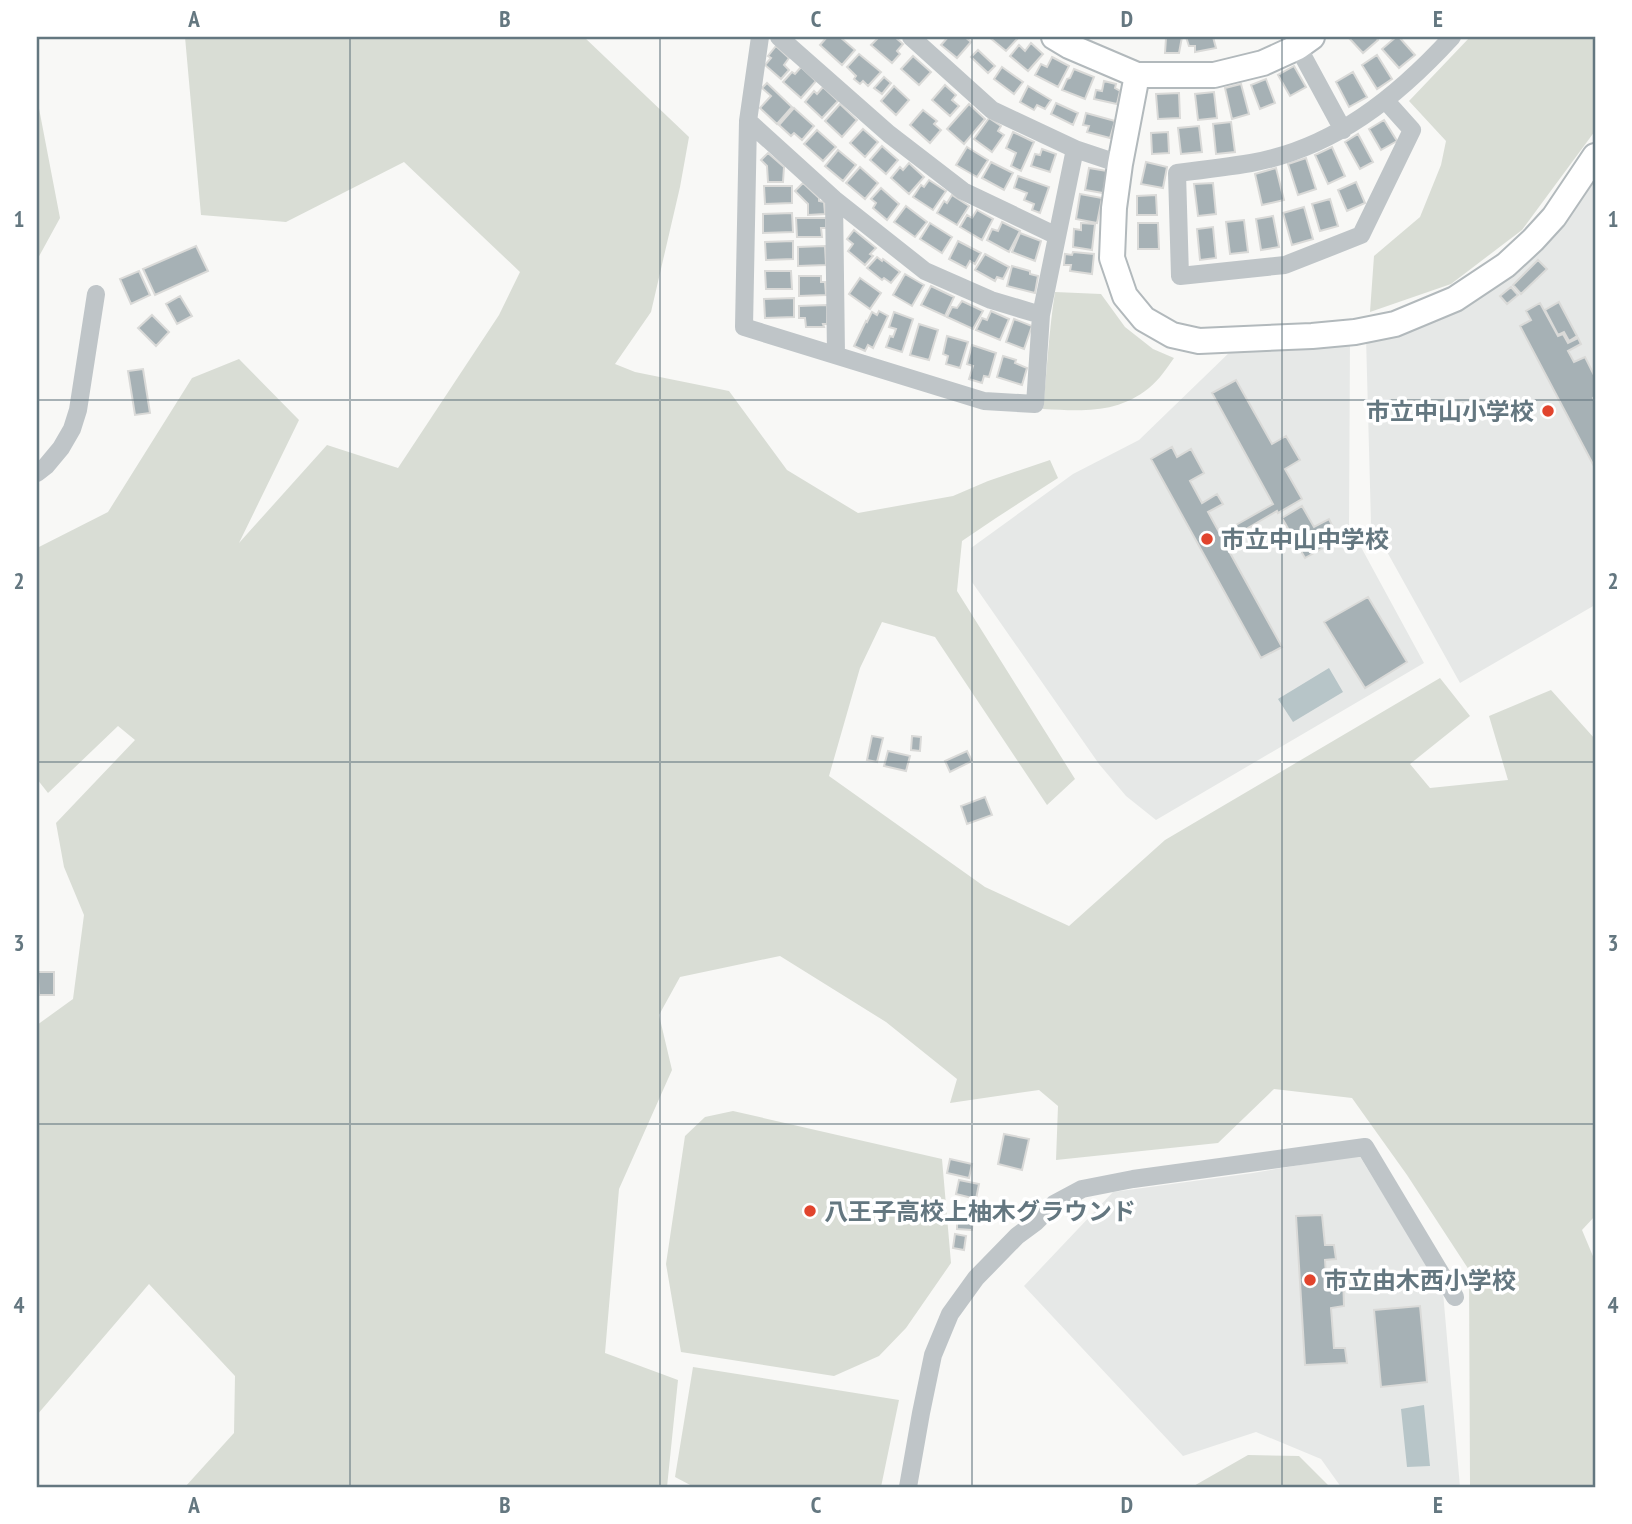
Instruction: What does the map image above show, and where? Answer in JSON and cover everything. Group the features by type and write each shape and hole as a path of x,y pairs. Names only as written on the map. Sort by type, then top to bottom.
{"street":[{"path":"760,37 748,121 744,327 984,401 1035,404 1041,315 1074,149"},
{"path":"779,37 889,134 963,191 1057,236"},
{"path":"911,37 992,110 1074,149 1120,164"},
{"path":"1054,37 1137,75 1214,75 1263,63 1305,42 1343,130"},
{"path":"1386,101 1412,130 1361,235 1285,265 1180,276 1177,173 1253,163 1291,153 1343,130 1386,101 1452,37"},
{"path":"1137,75 1120,164 1114,208 1112,258 1125,296 1144,319 1172,335 1199,341 1355,332 1395,324 1455,299 1506,265 1533,240 1554,216 1595,156"},
{"path":"748,121 835,199 925,271 991,300 1041,315"},
{"path":"835,199 836,354"},
{"path":"37,473 61,448 72,429 78,410 96,294"},
{"path":"908,1487 933,1355 950,1314 976,1278 1017,1236 1054,1204 1082,1189 1133,1179 1365,1147 1455,1297"}],"shaded area":[{"path":"185,37 584,37 689,137 651,312 615,364 635,372 729,391 787,470 858,513 953,496 1050,460 1058,478 962,541 957,591 1075,779 1047,805 935,637 882,622 860,668 829,776 985,887 1069,926 1165,840 1440,678 1470,716 1410,764 1430,788 1508,780 1489,716 1551,690 1595,739 1595,1216 1582,1230 1595,1261 1595,1487 1470,1487 1469,1270 1407,1175 1352,1098 1274,1089 1218,1143 1056,1160 1058,1106 1039,1090 950,1103 957,1079 886,1022 780,956 680,977 659,1015 672,1070 619,1189 605,1353 678,1380 667,1487 185,1487 234,1433 235,1376 149,1284 37,1415 37,1025 73,999 84,915 64,867 56,823 135,740 118,726 48,793 37,779 37,548 108,512 192,378 239,359 299,420 239,543 327,445 398,468 499,315 520,272 404,162 286,222 201,215"},
{"path":"1470,37 1595,37 1595,131 1522,230 1451,284 1370,312 1374,256 1420,217 1441,165 1446,141 1409,101"},
{"path":"37,98 60,218 37,260"},
{"path":"1592,175 1595,181 1595,605 1460,683 1371,523 1366,337 1417,328 1462,304"},
{"path":"1055,292 1101,294 1125,327 1153,349 1174,358 1153,385 1124,403 1099,409 1043,409"},
{"path":"1350,341 1349,525 1424,663 1156,820 1126,796 1099,764 972,582 971,548 1073,474 1139,440 1233,349"},
{"path":"1329,668 1343,692 1293,722 1278,699"},
{"name":"八王子高校上柚木グラウンド","path":"733,1111 942,1159 951,1263 906,1328 879,1356 834,1376 681,1352 666,1264 685,1136 705,1117"},
{"path":"1359,1155 1443,1292 1460,1487 1341,1487 1321,1459 1256,1432 1183,1456 1024,1286 1113,1192"},
{"path":"693,1367 899,1400 881,1487 694,1487 675,1477"},
{"path":"1424,1405 1430,1466 1407,1467 1401,1409"},
{"path":"1248,1455 1299,1456 1330,1487 1192,1487"}],"building":[{"path":"827,37 840,37 855,50 842,65 820,45"},
{"path":"879,37 895,37 903,44 897,51 900,54 892,63 871,45"},
{"path":"948,37 965,37 971,42 957,58 941,45"},
{"path":"989,37 1019,37 1006,51"},
{"path":"1158,37 1182,37 1179,53 1165,53 1166,38"},
{"path":"1186,37 1213,37 1216,48 1195,52 1195,46 1189,46"},
{"path":"1348,37 1376,37 1378,40 1363,53"},
{"path":"1396,37 1415,55 1399,68 1382,49"},
{"path":"1031,43 1043,54 1028,71 1010,56 1019,45 1025,51"},
{"path":"776,46 789,58 784,65 789,70 781,79 765,65"},
{"path":"978,50 995,66 988,73 971,57"},
{"path":"859,54 881,72 868,86 863,81 860,84 854,79 856,76 847,67"},
{"path":"1377,55 1392,79 1377,89 1362,65"},
{"path":"913,56 931,72 919,85 901,69"},
{"path":"1052,57 1069,66 1058,87 1035,75 1041,64 1047,67"},
{"path":"1294,66 1306,87 1290,96 1278,75"},
{"path":"801,67 816,81 801,98 783,82"},
{"path":"1002,67 1023,82 1014,94 994,79"},
{"path":"1074,69 1094,77 1085,99 1062,90"},
{"path":"1353,72 1367,97 1349,107 1336,82"},
{"path":"884,77 891,83 882,94 874,88"},
{"path":"1266,79 1275,103 1260,109 1251,85"},
{"path":"1104,81 1116,84 1115,88 1120,91 1117,104 1094,99 1096,90 1102,91"},
{"path":"767,83 792,107 777,124 760,108 771,96 762,88"},
{"path":"1241,84 1249,114 1232,119 1225,88"},
{"path":"945,85 956,95 952,100 959,106 950,116 932,100"},
{"path":"894,86 909,100 896,115 881,101"},
{"path":"1028,86 1051,100 1045,109 1037,105 1034,110 1020,102"},
{"path":"823,87 838,101 822,118 805,102 814,91 817,94"},
{"path":"1214,92 1217,118 1198,120 1195,94"},
{"path":"1179,93 1180,118 1158,119 1156,94"},
{"path":"1056,103 1078,113 1073,125 1051,114"},
{"path":"840,104 857,120 842,137 825,121"},
{"path":"969,104 985,119 964,144 947,129"},
{"path":"794,108 814,126 802,140 794,133 791,136 779,125"},
{"path":"923,110 937,121 934,124 941,130 930,143 910,125"},
{"path":"1086,113 1115,121 1110,138 1087,132 1089,126 1083,125"},
{"path":"989,118 1001,126 998,131 1004,135 992,152 974,139"},
{"path":"1384,120 1397,141 1381,150 1369,129"},
{"path":"1231,122 1235,152 1216,154 1213,124"},
{"path":"1199,126 1202,152 1181,154 1178,128"},
{"path":"863,129 878,142 865,157 850,143"},
{"path":"817,130 836,147 823,161 804,144"},
{"path":"1013,132 1034,142 1021,171 1011,166 1016,153 1006,148"},
{"path":"1168,132 1169,153 1152,154 1151,133"},
{"path":"1358,134 1373,162 1360,169 1345,142"},
{"path":"882,146 898,160 886,174 870,160"},
{"path":"967,147 988,160 977,177 956,165"},
{"path":"1332,147 1345,176 1328,184 1315,155"},
{"path":"1042,149 1056,154 1050,172 1031,166 1035,154 1040,155"},
{"path":"838,150 856,165 843,181 825,166"},
{"path":"768,153 784,167 783,182 768,182 767,166 761,160"},
{"path":"1306,158 1316,189 1298,195 1288,164"},
{"path":"991,162 1013,173 1004,190 982,178"},
{"path":"1146,162 1167,167 1163,188 1141,184"},
{"path":"909,163 924,177 909,194 891,178 900,167 903,170"},
{"path":"860,167 878,183 865,199 846,183"},
{"path":"1089,168 1107,171 1103,193 1085,190"},
{"path":"1276,168 1284,200 1262,205 1255,174"},
{"path":"1018,176 1049,187 1040,213 1032,210 1034,204 1024,200 1027,193 1014,188"},
{"path":"929,180 946,191 933,210 913,197 921,185 924,187"},
{"path":"1356,182 1365,203 1347,211 1338,190"},
{"path":"803,183 819,201 824,202 825,214 808,215 808,204 795,191"},
{"path":"1213,183 1216,214 1198,216 1194,184"},
{"path":"764,186 792,186 792,203 765,204"},
{"path":"881,188 899,204 887,220 873,208 876,203 871,199"},
{"path":"1080,194 1102,198 1097,223 1076,219"},
{"path":"952,195 969,206 957,225 937,213 944,201 947,203"},
{"path":"1156,195 1157,215 1137,215 1137,196"},
{"path":"1330,199 1338,226 1320,231 1312,204"},
{"path":"906,206 927,222 915,237 894,222"},
{"path":"1304,207 1313,239 1292,245 1283,213"},
{"path":"977,210 993,219 982,240 960,227 967,215 972,218"},
{"path":"792,213 793,232 763,233 763,214"},
{"path":"1273,216 1279,247 1261,250 1256,219"},
{"path":"796,218 826,218 826,228 821,228 822,237 797,237"},
{"path":"1244,220 1248,252 1230,254 1226,222"},
{"path":"1002,222 1020,231 1009,252 987,240 992,229 998,231"},
{"path":"930,223 952,237 942,253 920,239"},
{"path":"1081,223 1095,224 1092,250 1073,247 1074,229 1081,230"},
{"path":"1138,223 1158,223 1159,249 1138,249"},
{"path":"1213,227 1216,258 1200,260 1197,229"},
{"path":"854,230 876,248 865,265 848,251 853,244 847,239"},
{"path":"1020,233 1041,241 1035,261 1012,252"},
{"path":"793,241 793,259 766,260 765,242"},
{"path":"958,241 981,253 975,264 970,261 966,268 949,259"},
{"path":"196,246 208,271 155,295 143,269"},
{"path":"825,246 826,265 798,266 798,247"},
{"path":"1073,252 1094,254 1092,274 1070,271 1071,265 1064,265 1065,254 1072,255"},
{"path":"985,254 1009,267 1003,279 997,277 995,281 975,270"},
{"path":"877,257 900,272 891,283 884,278 882,280 867,268"},
{"path":"1538,260 1547,269 1521,294 1513,285"},
{"path":"1012,266 1038,276 1035,293 1007,286"},
{"path":"139,271 150,295 131,304 120,279"},
{"path":"765,271 791,271 792,289 766,289"},
{"path":"905,274 924,285 912,306 893,295"},
{"path":"799,276 821,276 821,282 825,282 826,295 799,296"},
{"path":"860,278 881,293 870,309 849,294"},
{"path":"931,286 954,297 945,316 921,305"},
{"path":"1511,287 1518,295 1507,304 1500,296"},
{"path":"180,296 192,316 177,324 166,304"},
{"path":"794,298 794,317 765,318 764,299"},
{"path":"962,301 983,311 973,329 947,317 952,307 957,308"},
{"path":"1559,302 1577,336 1569,341 1564,332 1558,335 1545,310"},
{"path":"1540,303 1558,336 1563,334 1568,343 1578,338 1581,344 1568,351 1574,362 1585,357 1595,377 1595,468 1520,326 1531,320 1526,311"},
{"path":"827,305 827,324 823,324 824,327 806,327 805,318 799,318 799,306"},
{"path":"879,311 888,316 873,348 868,345 865,351 854,346 872,312 877,315"},
{"path":"991,311 1009,319 1000,340 976,330 982,318 987,320"},
{"path":"894,312 913,319 902,352 886,347 896,329 889,327"},
{"path":"152,315 169,332 156,346 138,328"},
{"path":"1014,319 1032,326 1024,349 1006,342"},
{"path":"919,324 938,330 929,360 910,355"},
{"path":"947,336 968,342 960,368 946,364 948,356 943,354"},
{"path":"972,345 996,353 989,377 984,376 982,383 969,379 973,366 967,364"},
{"path":"1003,356 1016,360 1015,363 1027,368 1022,385 997,377"},
{"path":"143,369 150,413 135,415 128,371"},
{"path":"1236,380 1272,444 1286,436 1300,460 1285,469 1302,499 1224,542 1282,647 1261,658 1151,459 1172,447 1177,457 1191,449 1204,473 1190,481 1202,503 1217,494 1223,504 1208,512 1220,534 1273,504 1212,393"},
{"path":"1302,506 1314,527 1329,519 1339,539 1305,558 1282,518"},
{"path":"1368,597 1407,662 1365,688 1324,622"},
{"path":"872,736 883,738 877,762 867,760"},
{"path":"912,736 921,737 920,751 911,750"},
{"path":"888,751 910,756 906,771 884,766"},
{"path":"967,751 972,761 950,772 945,761"},
{"path":"985,797 992,815 967,824 961,806"},
{"path":"38,972 54,972 54,995 39,995"},
{"path":"1004,1134 1029,1139 1022,1170 998,1164"},
{"path":"950,1159 972,1164 969,1178 947,1173"},
{"path":"959,1180 979,1184 976,1199 956,1194"},
{"path":"1322,1215 1325,1245 1334,1245 1336,1259 1325,1260 1326,1275 1343,1274 1344,1306 1331,1308 1334,1348 1345,1348 1347,1363 1305,1365 1296,1216"},
{"path":"957,1218 973,1218 972,1230 957,1229"},
{"path":"955,1234 966,1236 964,1250 953,1248"},
{"path":"1420,1306 1427,1382 1381,1387 1374,1310"}],"place":[{"name":"市立中山小学校","path":"1548,411"},
{"name":"市立中山中学校","path":"1207,539"},
{"name":"八王子高校上柚木グラウンド","path":"810,1211"},
{"name":"市立由木西小学校","path":"1310,1280"}]}
